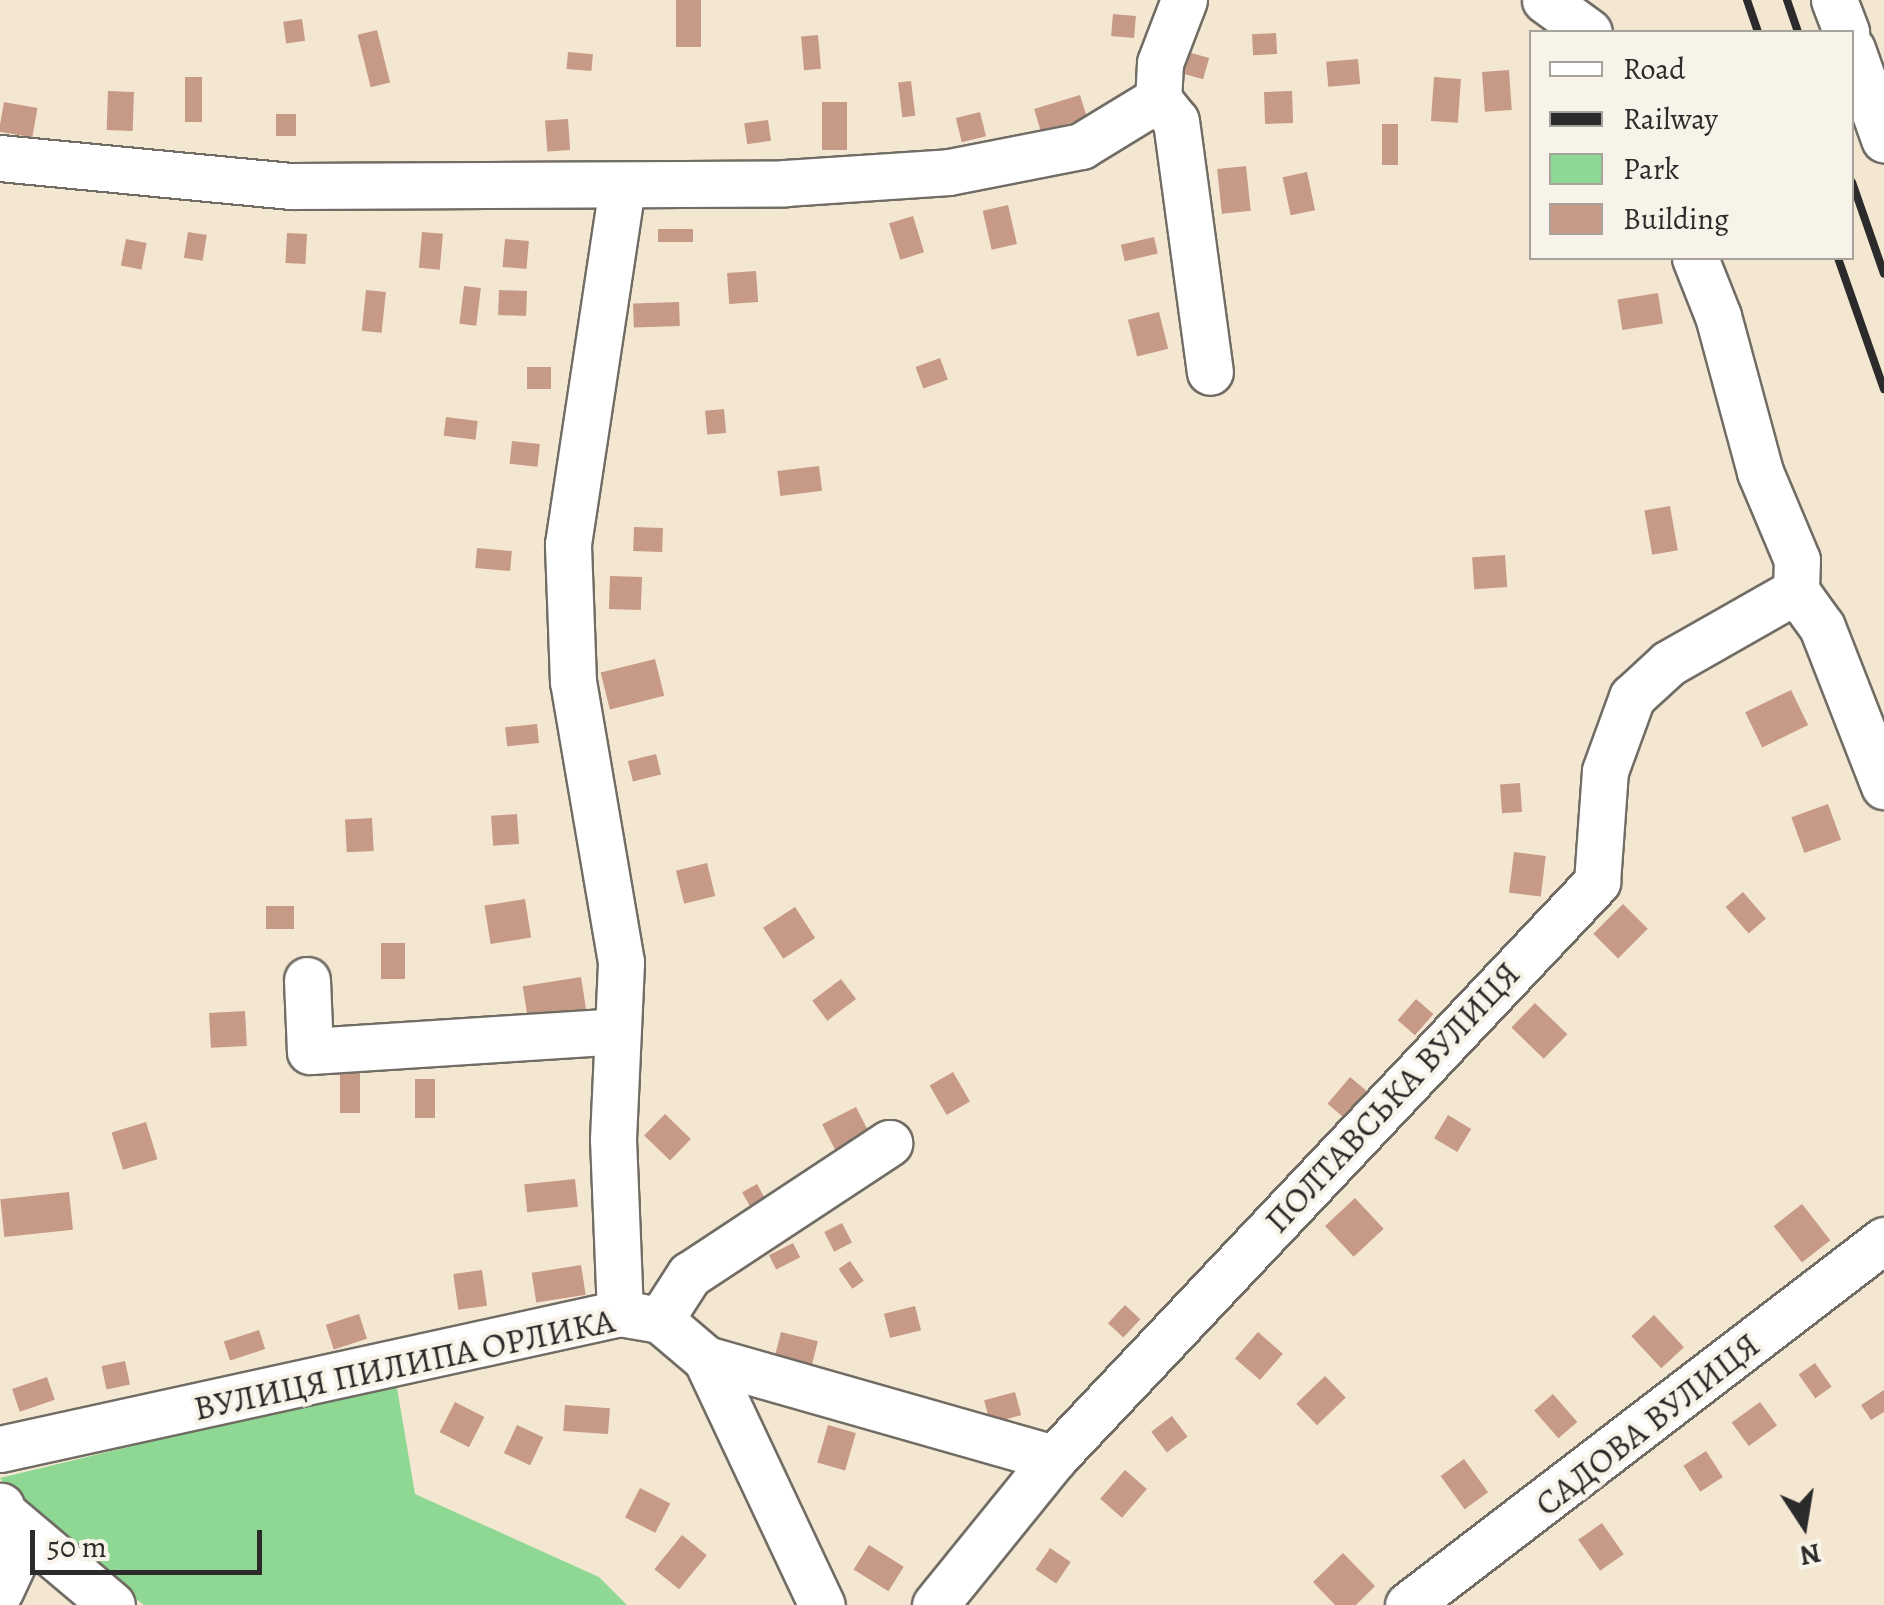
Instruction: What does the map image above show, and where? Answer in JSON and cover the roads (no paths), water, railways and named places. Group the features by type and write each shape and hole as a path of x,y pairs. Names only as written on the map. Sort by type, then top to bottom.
{"street":[{"path":"1184,0 1160,63 1158,100 1176,121 1210,372"},
{"path":"1545,0 1585,30"},
{"path":"1834,0 1845,30"},
{"path":"1854,55 1884,140"},
{"path":"0,158 292,186 622,186 949,172 1081,146 1158,100"},
{"path":"622,186 568,544 573,682 622,962 617,1031 640,1317"},
{"path":"1696,260 1718,316 1760,472 1797,560 1796,591 1822,627 1884,786"},
{"name":"ПОЛТАВСЬКА ВУЛИЦЯ","path":"935,1605 1054,1458 1597,882 1605,771 1632,697 1669,664 1796,591"},
{"path":"308,980 310,1052 617,1031"},
{"path":"640,1317 689,1275 888,1143"},
{"name":"САДОВА ВУЛИЦЯ","path":"1408,1605 1884,1240"},
{"name":"ВУЛИЦЯ ПИЛИПА ОРЛИКА","path":"0,1449 640,1317 706,1359 822,1605"},
{"path":"706,1359 1054,1458"},
{"path":"0,1591 15,1560 4,1510"},
{"path":"4,1510 112,1605"}],"railway":[{"path":"1747,0 1757,30"},
{"path":"1787,0 1797,30"},
{"path":"1854,188 1884,274"},
{"path":"1839,260 1884,389"}]}
